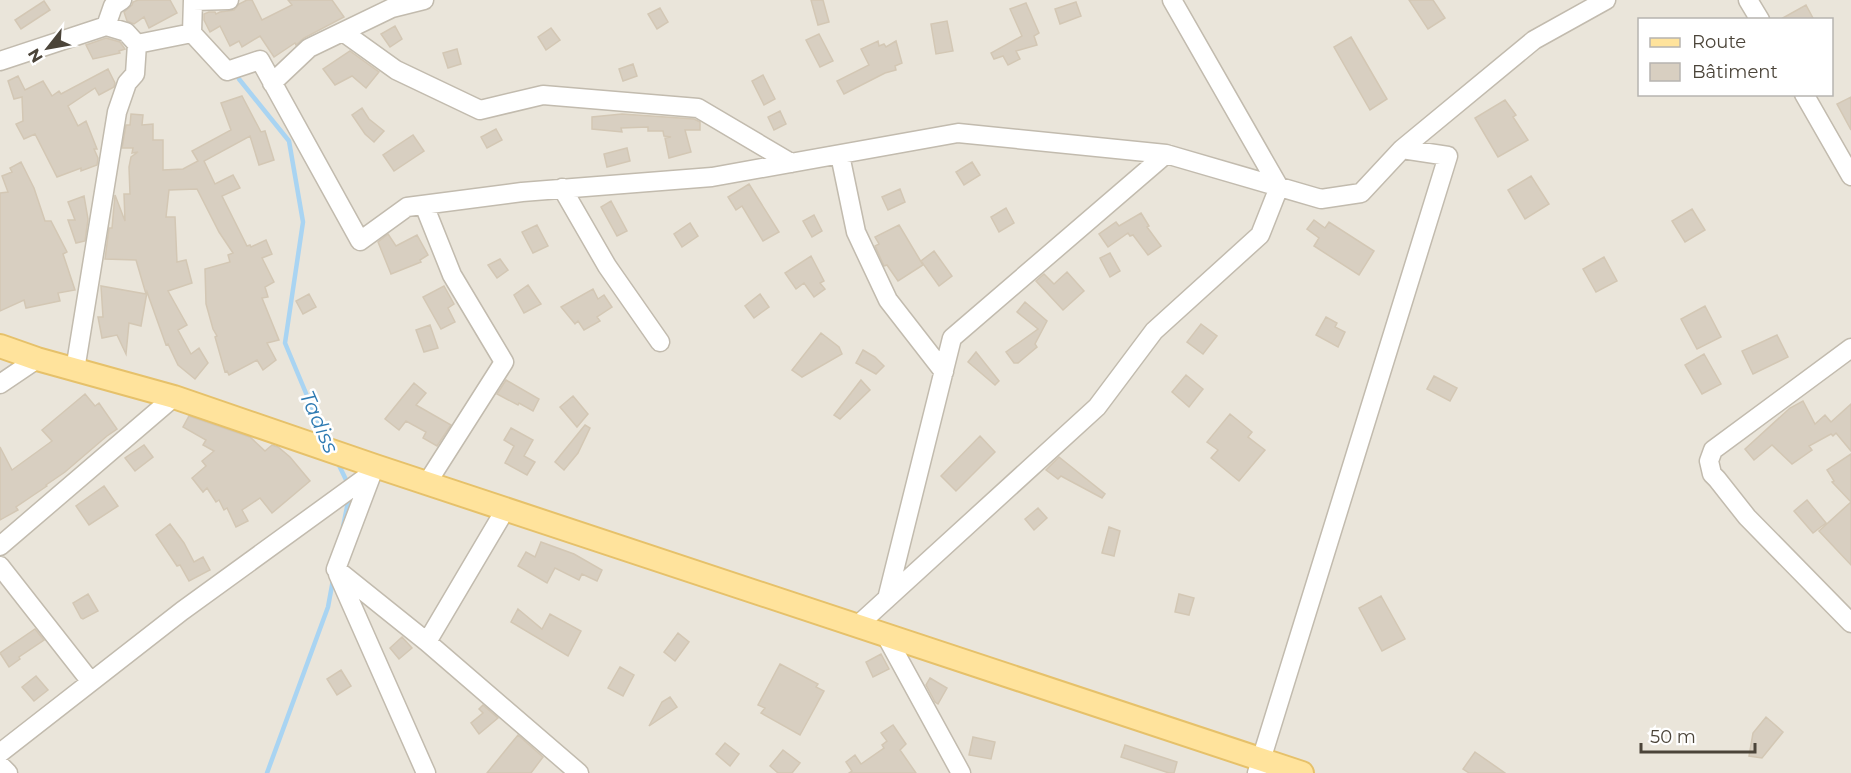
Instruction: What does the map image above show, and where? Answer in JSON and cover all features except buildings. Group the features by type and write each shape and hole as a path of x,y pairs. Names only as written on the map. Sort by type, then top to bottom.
{"main road":[{"path":"0,346 37,359 174,397 374,470 427,483 857,626 1259,766 1302,773"}],"street":[{"path":"106,26 113,6 122,0"},
{"path":"230,0 193,0 192,33 227,72 260,60 360,241 407,207 562,188 712,177 958,132 1166,154 1321,199 1360,193 1402,149 1534,40 1606,0"},
{"path":"272,83 309,48 343,32 374,8 393,8 424,0"},
{"path":"1172,0 1279,187"},
{"path":"1748,0 1759,18"},
{"path":"0,61 106,26 126,32 137,44 135,74 127,83 117,112 75,370"},
{"path":"343,32 396,70 480,110 543,95 698,108 791,163"},
{"path":"137,44 192,33"},
{"path":"1805,96 1851,176"},
{"path":"1259,766 1448,156 1402,149"},
{"path":"840,154 856,232 888,300 944,372"},
{"path":"887,599 952,338 1166,154"},
{"path":"857,626 1097,407 1154,331 1260,235 1279,187"},
{"path":"562,188 607,266 660,342"},
{"path":"424,205 452,275 504,362 427,483"},
{"path":"1851,348 1713,450 1709,461 1713,474 1747,517 1851,623"},
{"path":"0,384 37,359"},
{"path":"0,546 174,397"},
{"path":"374,470 336,569 426,773"},
{"path":"0,753 182,611 374,470"},
{"path":"427,642 505,510"},
{"path":"0,566 91,682"},
{"path":"336,569 427,642 579,773"},
{"path":"886,636 962,773"},
{"path":"0,765 8,773"}],"shaded area":[{"path":"0,0 1851,0 1851,773 0,773"}],"waterway":[{"name":"Tadiss","path":"239,79 289,141 303,222 285,343 326,441"},
{"name":"Tadiss","path":"337,461 348,484"},
{"name":"Tadiss","path":"343,527 349,497"},
{"name":"Tadiss","path":"267,773 328,607 333,580"}]}
